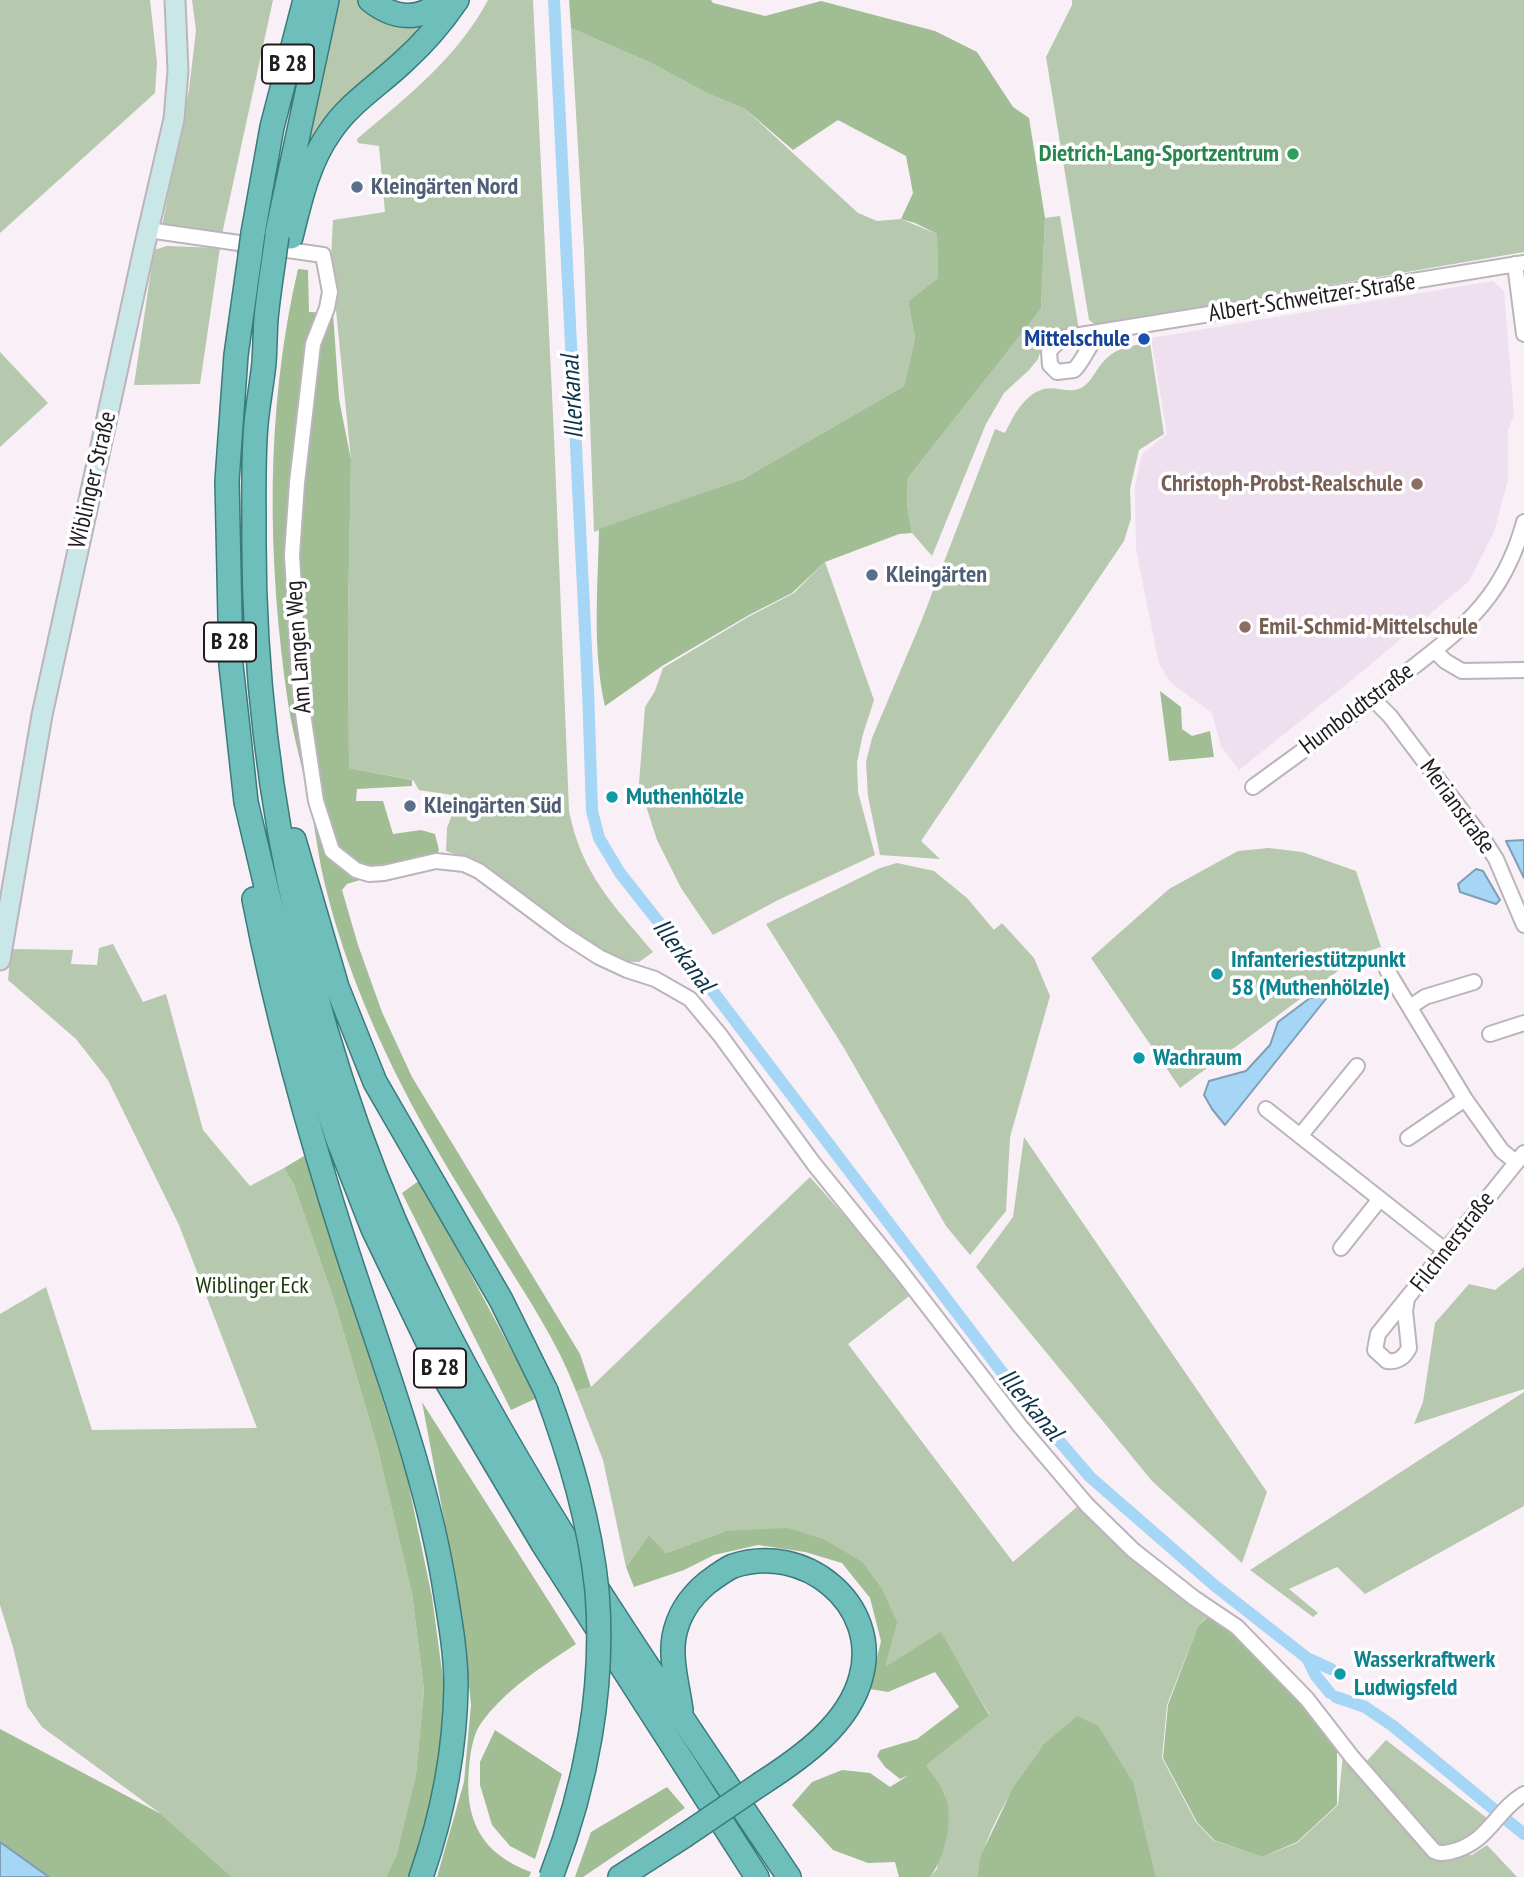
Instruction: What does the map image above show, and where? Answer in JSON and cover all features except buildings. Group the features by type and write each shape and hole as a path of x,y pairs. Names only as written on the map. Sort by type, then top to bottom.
{"highway":[{"name":"B 28","path":"304,0 272,127 253,233 236,355 227,481 231,665 246,802 276,928 307,1043 337,1137 373,1229 447,1382 550,1556 757,1877"},
{"name":"B 28","path":"327,0 266,322 256,426 254,567 258,649 269,761 290,884 314,982 359,1129 393,1218 434,1306 512,1451 682,1717 789,1877"},
{"path":"370,0 388,13 416,16 442,0"},
{"path":"282,248 308,172 330,130 359,99 404,62 457,0"},
{"path":"269,761 337,987 375,1082 501,1300 546,1391 575,1474 597,1592 598,1639 592,1725 586,1762 565,1841 551,1877"},
{"path":"246,802 248,866 263,948 282,1025 338,1222 412,1450 441,1565 453,1640 456,1685 454,1723 450,1770 443,1805 421,1877"},
{"path":"620,1877 790,1765 809,1750 848,1707 861,1678 864,1647 862,1631 845,1598 817,1573 797,1566 761,1561 730,1567 700,1589 688,1602 674,1637 673,1654 682,1717"}],"main road":[{"name":"Wiblinger Straße","path":"0,960 40,725 174,119 178,71 175,0"}],"street":[{"name":"Am Langen Weg","path":"148,230 323,255 330,292 327,308 313,344 297,483 292,555 300,693 316,801 332,851 356,870 369,874 436,861 464,864 479,871 599,957 655,979 690,999 814,1164 1020,1426 1087,1504 1133,1550 1194,1598 1237,1627 1307,1699 1352,1757 1434,1851 1441,1854 1470,1844 1492,1826 1519,1797"},
{"name":"Albert-Schweitzer-Straße","path":"1101,333 1519,264"},
{"path":"1519,264 1524,334"},
{"name":"Humboldtstraße","path":"1253,786 1373,699 1435,650 1480,607 1513,555 1524,522"},
{"path":"1435,650 1445,662 1462,671 1524,670"},
{"name":"Merianstraße","path":"1373,699 1390,716 1483,839 1496,859 1524,925"},
{"path":"1387,970 1465,1099 1502,1151 1520,1157"},
{"path":"1410,1007 1425,997 1474,982"},
{"path":"1490,1034 1524,1023"},
{"path":"1300,1136 1357,1066"},
{"path":"1408,1138 1465,1099"},
{"path":"1266,1109 1447,1251"},
{"name":"Filchnerstraße","path":"1407,1300 1520,1157"},
{"path":"1341,1248 1380,1199"}],"shaded area":[{"path":"1493,281 1504,291 1514,415 1508,430 1508,480 1494,532 1469,581 1358,675 1239,770 1221,746 1212,713 1170,682 1159,663 1146,600 1136,548 1135,486 1142,454 1167,434 1151,338"}],"green space":[{"path":"0,0 150,0 157,63 155,93 0,233"},
{"path":"192,0 273,0 222,234 162,226 189,90 196,30"},
{"path":"340,0 362,0 438,14 306,153"},
{"path":"488,0 533,0 569,811 582,853 601,888 653,952 639,962 619,961 588,944 469,859 446,851 447,828 459,796 419,790 413,780 349,768 351,460 331,260 333,220 385,212 379,146 358,143 357,139 430,76 462,40"},
{"path":"569,0 711,0 713,3 765,16 821,1 935,31 977,52 1013,107 1029,118 1045,218 1041,309 908,478 907,505 912,533 899,534 825,562 792,593 662,666 605,706 597,640 599,529 743,479 904,386 915,338 908,301 938,278 937,234 901,219 913,193 906,156 838,120 793,150 745,109 571,28"},
{"name":"Dietrich-Lang-Sportzentrum","path":"1072,0 1524,0 1524,252 1096,325 1089,320 1046,57"},
{"path":"571,28 745,109 858,213 877,221 901,219 937,234 938,278 908,301 915,338 904,386 743,479 594,532 584,250"},
{"path":"1060,216 1079,330 1055,332 1043,343 1038,359 1029,370 1004,393 986,424 932,556 912,533 907,505 908,478 1041,309 1045,218"},
{"path":"167,246 220,248 200,384 134,385 154,250"},
{"path":"298,269 308,270 309,312 333,313 339,399 351,460 349,768 412,780 412,786 357,789 356,801 383,801 393,834 421,830 435,834 439,850 435,857 347,884 342,890 382,1012 412,1077 580,1354 591,1387 576,1391 542,1321 448,1169 399,1080 353,976 327,894 288,703 273,540 275,431 280,376"},
{"path":"1150,343 1164,434 1139,450 1130,489 1131,518 1124,541 921,841 940,859 880,855 868,796 866,762 872,738 921,622 995,429 1005,433 1020,407 1037,392 1049,388 1081,388 1115,352"},
{"path":"0,352 48,403 0,447"},
{"path":"825,562 874,700 857,762 858,792 875,855 778,900 713,935 681,888 657,840 639,784 645,707 655,691 663,668 794,593"},
{"path":"1160,691 1181,707 1182,729 1192,736 1210,731 1214,757 1169,761"},
{"path":"1269,848 1302,852 1356,871 1381,947 1362,953 1180,1088 1091,958 1169,889 1238,851"},
{"path":"897,863 934,871 967,898 994,930 1002,923 1034,958 1050,996 1010,1137 1006,1211 970,1255 946,1226 844,1048 766,924 880,868"},
{"name":"Wiblinger Eck","path":"113,944 143,1002 166,994 203,1130 250,1186 284,1168 294,1185 335,1303 377,1446 412,1594 424,1690 416,1774 396,1856 386,1877 232,1877 161,1814 42,1727 27,1706 0,1605 0,1314 46,1287 92,1430 257,1428 179,1225 108,1080 76,1039 8,980 11,949 73,950 71,964 97,965 99,948"},
{"path":"1024,1137 1267,1492 1242,1563 1152,1481 976,1267 1013,1217"},
{"path":"304,1156 312,1174 407,1477 432,1597 444,1686 443,1739 426,1840 411,1877 386,1877 396,1856 416,1774 424,1690 412,1594 377,1446 335,1303 294,1185 284,1168"},
{"path":"810,1177 913,1293 848,1344 1013,1562 1078,1506 1128,1550 1211,1613 1198,1626 1167,1705 1162,1758 1196,1822 1213,1840 1262,1857 1297,1843 1338,1805 1343,1755 1435,1856 1472,1855 1487,1845 1517,1877 1156,1877 1134,1784 1042,1746 994,1825 977,1877 930,1877 937,1869 945,1794 925,1765 989,1714 941,1633 884,1668 881,1587 863,1562 826,1540 726,1531 666,1553 649,1535 626,1567 603,1460 576,1391 591,1387"},
{"path":"420,1180 537,1398 511,1410 402,1193"},
{"path":"1524,1267 1524,1389 1414,1424 1423,1402 1435,1323 1469,1284 1495,1290"},
{"path":"1524,1392 1524,1506 1365,1594 1337,1567 1289,1589 1318,1613 1313,1617 1250,1570"},
{"path":"422,1402 576,1644 502,1699 479,1727 471,1750 468,1786 473,1819 488,1845 514,1864 531,1872 529,1877 437,1877 464,1782 471,1705 464,1635"},
{"path":"788,1528 826,1540 863,1562 881,1587 897,1622 885,1667 941,1632 989,1715 926,1765 942,1789 949,1813 944,1848 930,1877 899,1877 895,1862 868,1863 833,1850 792,1805 812,1782 842,1770 870,1773 890,1787 909,1775 900,1779 885,1767 877,1756 880,1750 917,1739 959,1707 935,1672 888,1692 870,1689 881,1641 870,1598 842,1563 805,1552 758,1545 714,1555 684,1570 634,1587 626,1567 649,1535 666,1553 726,1531"},
{"path":"1211,1614 1292,1675 1337,1751 1337,1805 1297,1842 1262,1857 1214,1840 1197,1822 1163,1758 1168,1705 1198,1626"},
{"path":"1077,1716 1098,1726 1134,1784 1156,1877 977,1877 981,1855 1013,1788 1042,1746"},
{"path":"0,1729 161,1814 232,1877 49,1877 0,1842"},
{"path":"495,1730 562,1774 535,1859 510,1846 492,1825 480,1785 480,1762"},
{"path":"1386,1740 1492,1822 1464,1842 1449,1846 1432,1842 1364,1764"},
{"path":"667,1787 685,1808 583,1877 575,1877 591,1832"}],"water":[{"path":"1524,840 1524,878 1506,841"},
{"path":"1476,869 1483,871 1500,900 1496,904 1460,892 1458,884"},
{"path":"1329,995 1225,1125 1204,1095 1209,1081 1246,1071 1270,1045 1278,1022 1310,998"},
{"path":"0,1842 49,1877 0,1877"}],"waterway":[{"name":"Illerkanal","path":"554,0 592,811 599,838 620,873 1014,1388 1090,1477 1214,1585 1307,1658 1316,1676 1330,1693"},
{"path":"1307,1658 1331,1669"},
{"name":"Illerkanal","path":"1336,1697 1365,1707 1393,1726 1524,1834"}],"place":[{"name":"Dietrich-Lang-Sportzentrum","path":"1293,154"},
{"name":"Kleingärten Nord","path":"357,187"},
{"name":"Mittelschule","path":"1144,339"},
{"name":"Christoph-Probst-Realschule","path":"1417,484"},
{"name":"Kleingärten","path":"872,575"},
{"name":"Emil-Schmid-Mittelschule","path":"1245,627"},
{"name":"Muthenhölzle","path":"612,797"},
{"name":"Kleingärten Süd","path":"410,806"},
{"name":"Infanteriestützpunkt 58 (Muthenhölzle)","path":"1217,974"},
{"name":"Wachraum","path":"1139,1058"},
{"name":"Wasserkraftwerk Ludwigsfeld","path":"1340,1674"}]}
